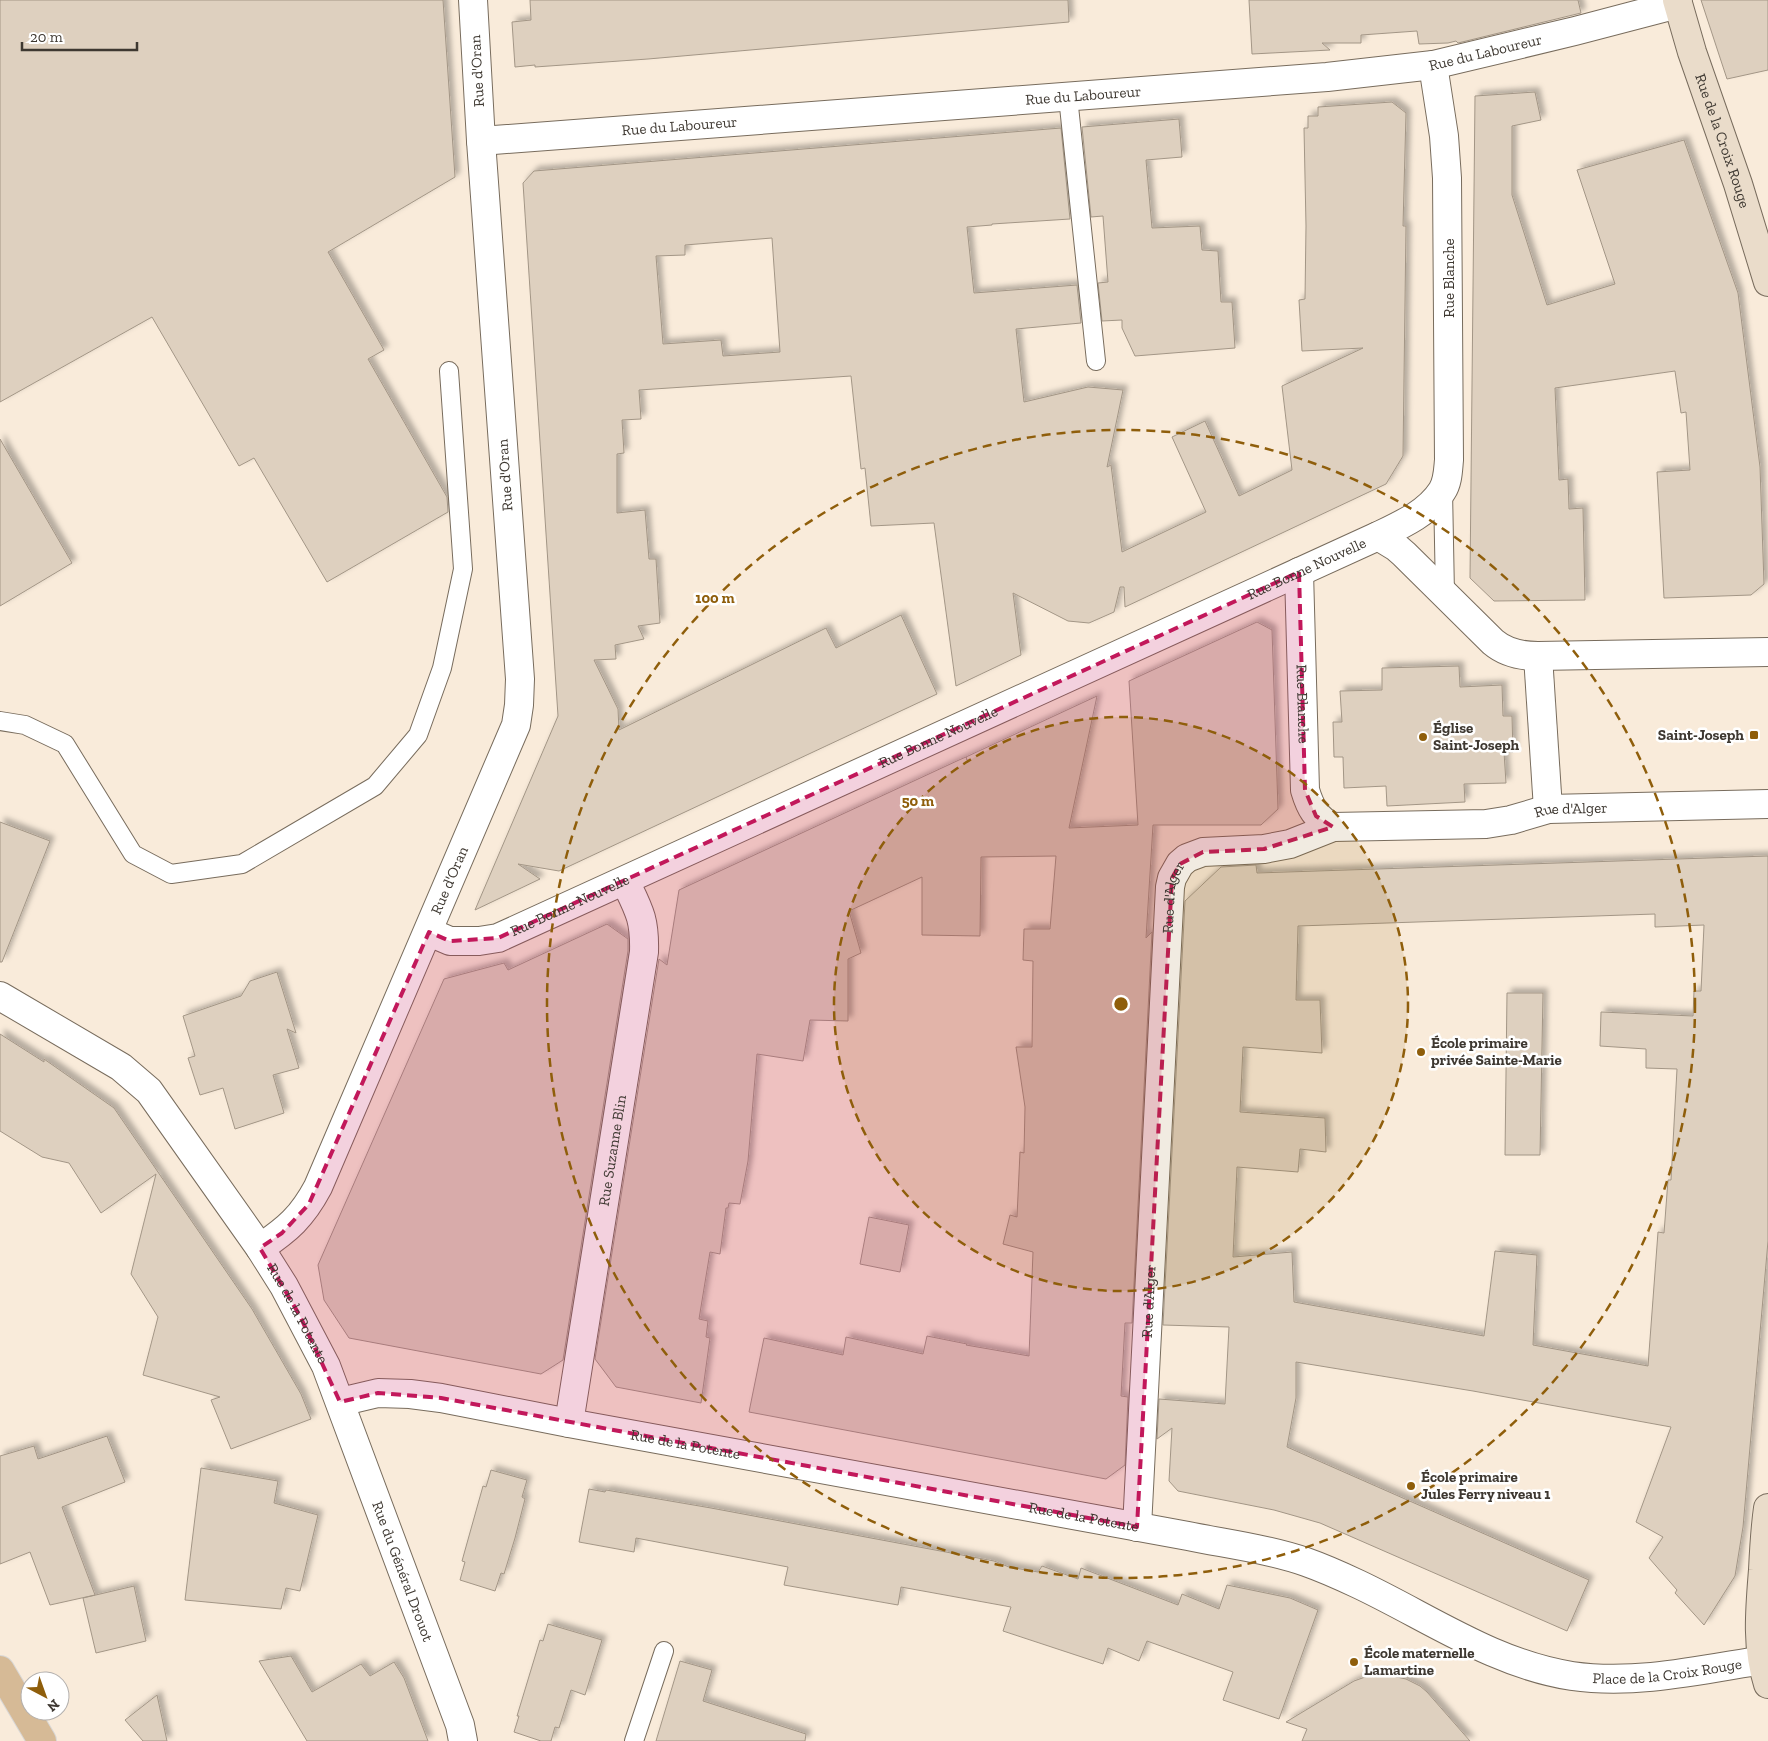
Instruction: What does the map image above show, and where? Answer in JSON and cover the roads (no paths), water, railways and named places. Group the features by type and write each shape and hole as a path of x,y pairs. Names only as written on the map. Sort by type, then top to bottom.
{"main road":[{"path":"0,1670 42,1741"}],"street":[{"name":"Rue d'Oran","path":"428,932 516,725 520,704 473,0"},
{"name":"Rue du Laboureur","path":"481,141 1327,77 1433,66 1575,31 1677,2"},
{"name":"Rue de la Croix Rouge","path":"1677,2 1692,52 1744,202 1768,282"},
{"name":"Rue Blanche","path":"1378,536 1416,516 1430,505 1443,490 1448,478 1450,460 1448,227 1444,136 1433,66"},
{"name":"Rue Bonne Nouvelle","path":"428,932 450,940 479,941 498,938 1378,536 1404,554 1501,648 1517,654 1538,656 1768,652"},
{"name":"Rue Blanche","path":"1299,572 1305,790 1316,816 1333,827"},
{"path":"1538,656 1548,809"},
{"name":"Rue d'Alger","path":"1136,1527 1170,887 1172,878 1180,864 1187,858 1203,852 1264,850 1290,844 1333,827 1486,824 1511,820 1548,809 1768,804"},
{"name":"Rue Suzanne Blin","path":"569,1423 644,952 644,930 641,913 625,881"},
{"path":"260,1248 282,1233 309,1204 428,932"},
{"name":"Rue de la Potente","path":"0,996 121,1067 149,1091 260,1248 284,1286 314,1342 340,1402 378,1393 410,1394 441,1398 1188,1536 1279,1555 1305,1562 1358,1584 1494,1653 1520,1664 1546,1671"},
{"name":"Rue du Général Drouot","path":"340,1402 457,1718 462,1741"},
{"path":"1765,1672 1759,1603 1768,1508"},
{"name":"Place de la Croix Rouge","path":"1546,1671 1597,1679 1765,1672"}],"lane":[{"path":"1068,97 1096,361"},
{"path":"0,721 26,725 65,744 133,854 171,874 242,864 375,786 418,735 442,668 463,569 449,371"},
{"name":"Rue Blanche","path":"1443,490 1445,594"},
{"path":"634,1741 664,1651"}],"place":[{"name":"Saint-Joseph","path":"1754,735"},
{"name":"Église Saint-Joseph","path":"1423,737"},
{"name":"École primaire privée Sainte-Marie","path":"1421,1052"},
{"name":"École primaire Jules Ferry niveau 1","path":"1411,1486"},
{"name":"École maternelle Lamartine","path":"1354,1662"}]}
